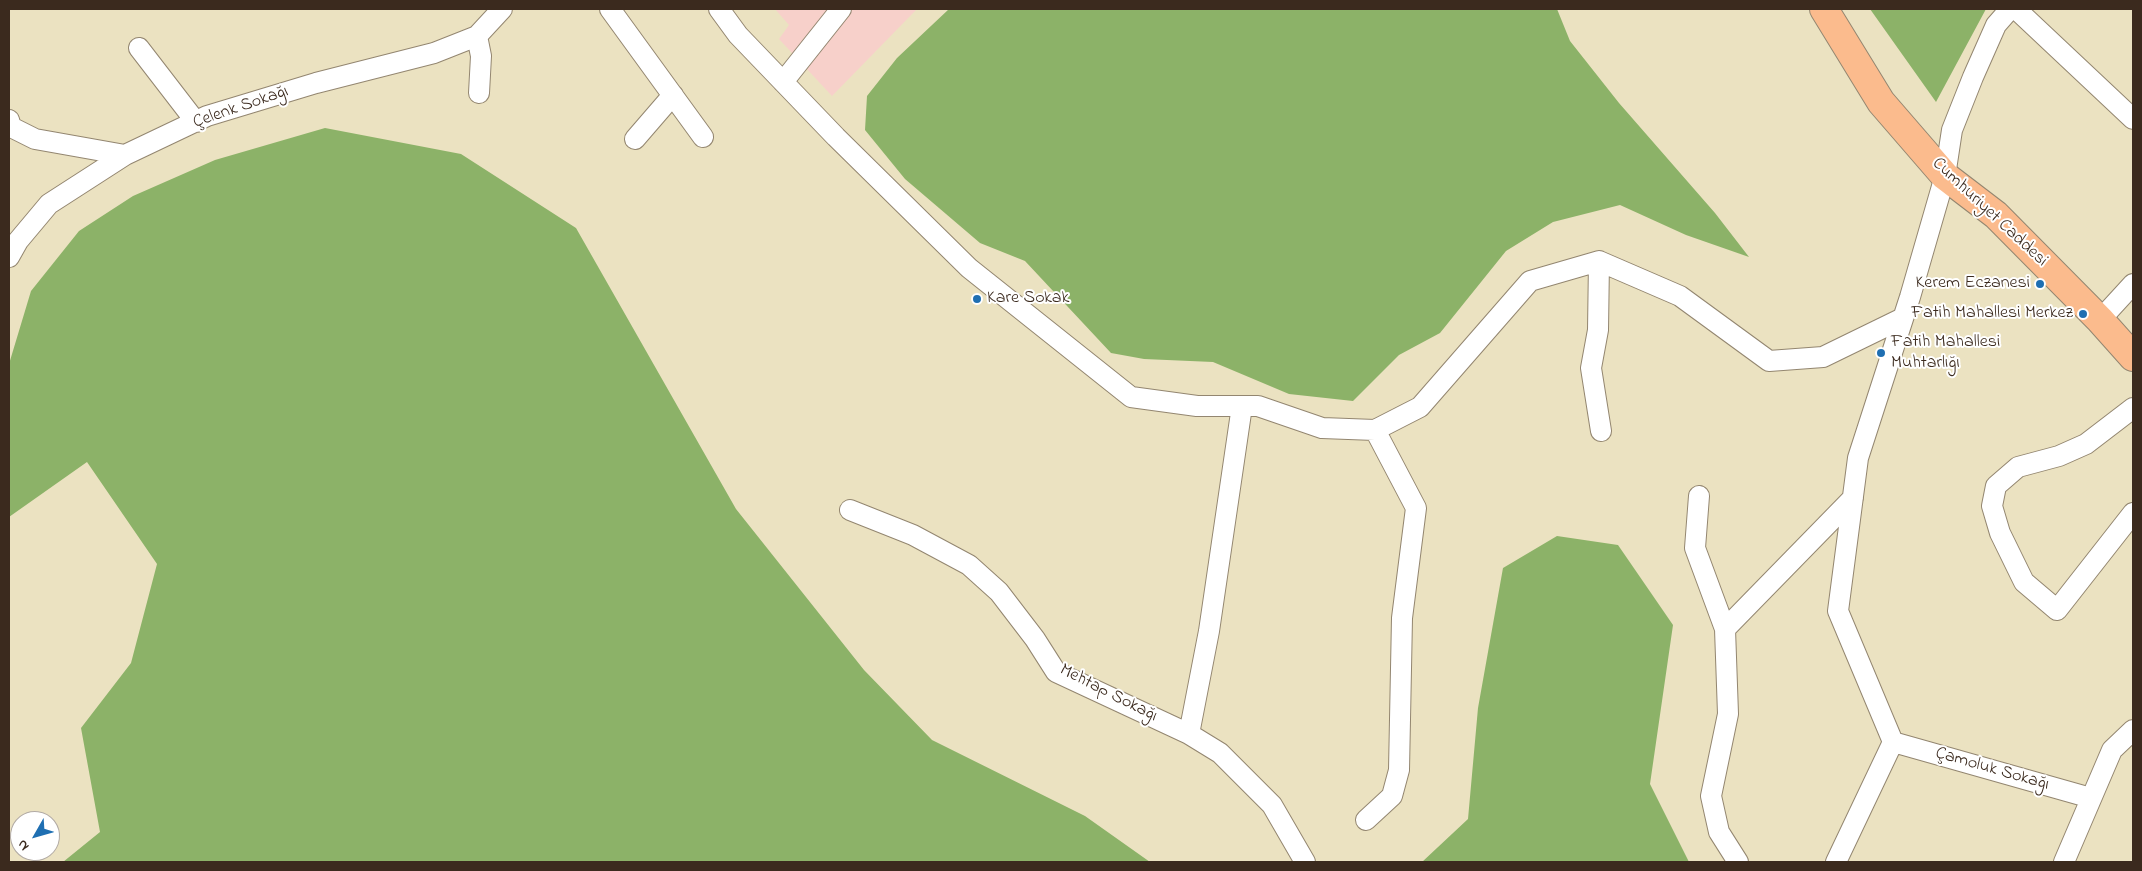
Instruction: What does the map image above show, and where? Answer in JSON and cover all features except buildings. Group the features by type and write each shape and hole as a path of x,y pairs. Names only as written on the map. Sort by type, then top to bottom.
{"main road":[{"name":"Cumhuriyet Caddesi","path":"1824,9 1880,102 1945,176 1996,215 2100,320 2133,358"}],"street":[{"name":"Çelenk Sokağı","path":"9,257 18,241 49,204 124,156 207,116 316,83 434,53 477,36 502,9"},
{"path":"610,9 703,137"},
{"path":"719,9 738,35 836,137 969,268 1131,396 1198,406 1258,406 1322,428 1375,430 1420,407 1530,281 1599,261 1680,296 1769,361 1823,357 1903,318"},
{"path":"783,82 840,9"},
{"path":"1836,862 1893,742 1838,611 1858,458 1903,318 1945,176 1952,130 1996,25 2010,9"},
{"path":"2016,9 2133,119"},
{"path":"477,36 481,56 479,94"},
{"path":"139,48 196,122"},
{"path":"635,139 673,95"},
{"path":"9,120 11,127 35,139 124,156"},
{"path":"1599,261 1598,330 1591,368 1601,431"},
{"path":"2100,320 2133,284"},
{"path":"1189,734 1209,631 1242,406"},
{"path":"2133,408 2086,444 2059,456 2018,467 1996,486 1992,506 2000,533 2024,582 2057,610 2133,513"},
{"path":"1366,820 1392,796 1399,770 1402,618 1416,508 1375,430"},
{"path":"1699,496 1695,548 1724,629 1728,714 1711,796 1719,832 1738,862"},
{"path":"1724,629 1853,498"},
{"name":"Mehtap Sokağı","path":"850,510 913,535 969,565 999,592 1035,639 1056,672 1189,734 1220,753 1272,805 1305,862"},
{"path":"2064,862 2112,750 2133,730"},
{"name":"Çamoluk Sokağı","path":"1893,742 2091,798"}],"shaded area":[{"path":"775,9 917,9 832,96 779,39 789,25"}],"green space":[{"path":"949,9 1557,9 1570,41 1619,103 1715,213 1749,257 1686,235 1620,205 1553,222 1506,251 1440,333 1399,355 1353,401 1289,394 1213,362 1144,359 1111,353 1025,261 980,243 905,179 865,130 867,96 897,58"},
{"path":"1870,9 1986,9 1936,102"},
{"path":"325,128 461,154 576,228 736,509 864,670 932,740 1085,816 1150,862 63,862 100,832 81,728 131,663 157,564 87,462 9,517 9,364 31,291 79,231 133,196 215,160"},
{"path":"1557,536 1618,545 1673,625 1650,784 1689,862 1422,862 1468,819 1478,708 1503,568"}],"place":[{"name":"Kerem Eczanesi","path":"2040,284"},
{"name":"Kare Sokak","path":"977,299"},
{"name":"Fatih Mahallesi Merkez","path":"2083,314"},
{"name":"Fatih Mahallesi Muhtarlığı","path":"1881,353"}]}
